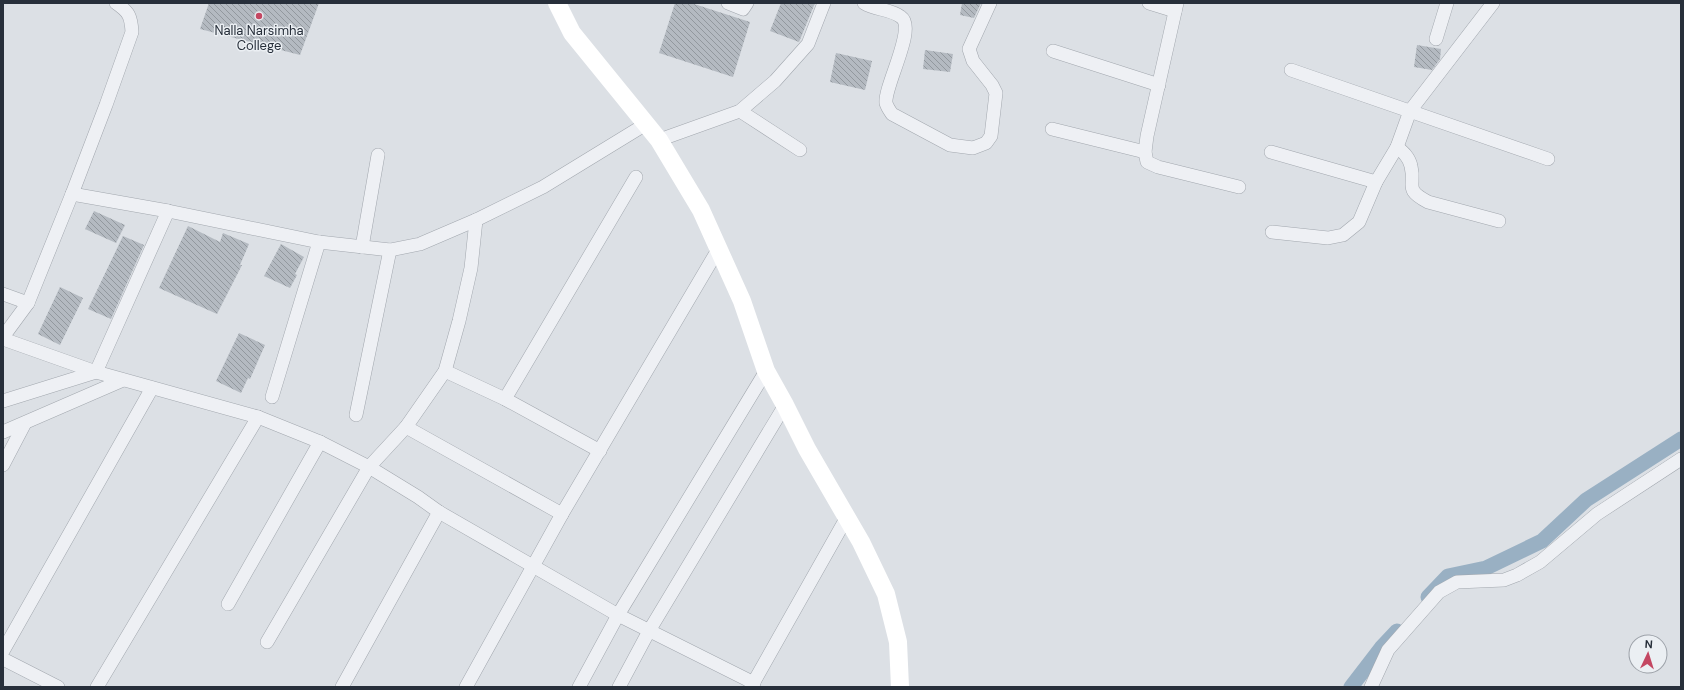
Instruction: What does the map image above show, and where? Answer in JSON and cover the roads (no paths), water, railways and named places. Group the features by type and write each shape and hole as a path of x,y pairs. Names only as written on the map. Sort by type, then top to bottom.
{"street":[{"path":"116,3 127,10 131,20 132,32 72,194 28,303 3,338 96,372 258,417 320,442 369,467 418,497 439,512 618,615 752,685 847,517"},
{"path":"557,3 572,33 659,140 700,210 719,248 742,301 766,371 785,405 806,449 861,542 886,594 898,642 900,687"},
{"path":"728,3 743,9 747,3"},
{"path":"659,140 740,111 775,81 808,44 824,3"},
{"path":"864,3 870,7 902,17 905,22 906,31 904,41 886,95 886,105 892,114 950,145 973,148 986,143 991,136 995,105 996,93 974,60 969,49 990,3"},
{"path":"1149,3 1176,7 1145,152 1147,162 1158,167 1239,186"},
{"path":"1436,39 1447,3"},
{"path":"1272,232 1328,238 1343,235 1359,222 1376,182 1397,146 1410,111 1493,3"},
{"path":"1053,51 1159,85"},
{"path":"1291,70 1548,159"},
{"path":"740,111 800,150"},
{"path":"72,194 168,211 318,242 390,250 420,244 476,220 542,187 646,124"},
{"path":"1052,129 1145,152"},
{"path":"1397,146 1407,156 1412,167 1411,187 1418,197 1428,202 1499,221"},
{"path":"1272,152 1376,182"},
{"path":"362,247 378,155"},
{"path":"505,399 636,177"},
{"path":"3,401 96,372 168,211"},
{"path":"267,642 369,467 406,427 445,371 459,321 471,268 476,220"},
{"path":"272,397 318,242"},
{"path":"466,687 562,514 719,248"},
{"path":"356,415 390,250"},
{"path":"3,294 28,303"},
{"path":"445,371 505,399 600,451"},
{"path":"579,687 618,615 766,371"},
{"path":"3,432 123,380"},
{"path":"3,651 152,388"},
{"path":"619,687 649,631 785,405"},
{"path":"97,687 258,417"},
{"path":"3,465 25,423"},
{"path":"406,427 562,514"},
{"path":"228,604 320,442"},
{"path":"1371,687 1388,650 1440,592 1457,582 1504,580 1517,575 1540,562 1597,514 1681,459"},
{"path":"342,687 439,512"},
{"path":"3,659 58,687"}],"waterway":[{"path":"1428,597 1448,576 1486,568 1542,541 1586,500 1681,439"},
{"path":"1351,687 1381,648 1397,631"}],"place":[{"name":"Nalla Narsimha College","path":"259,16"}]}
